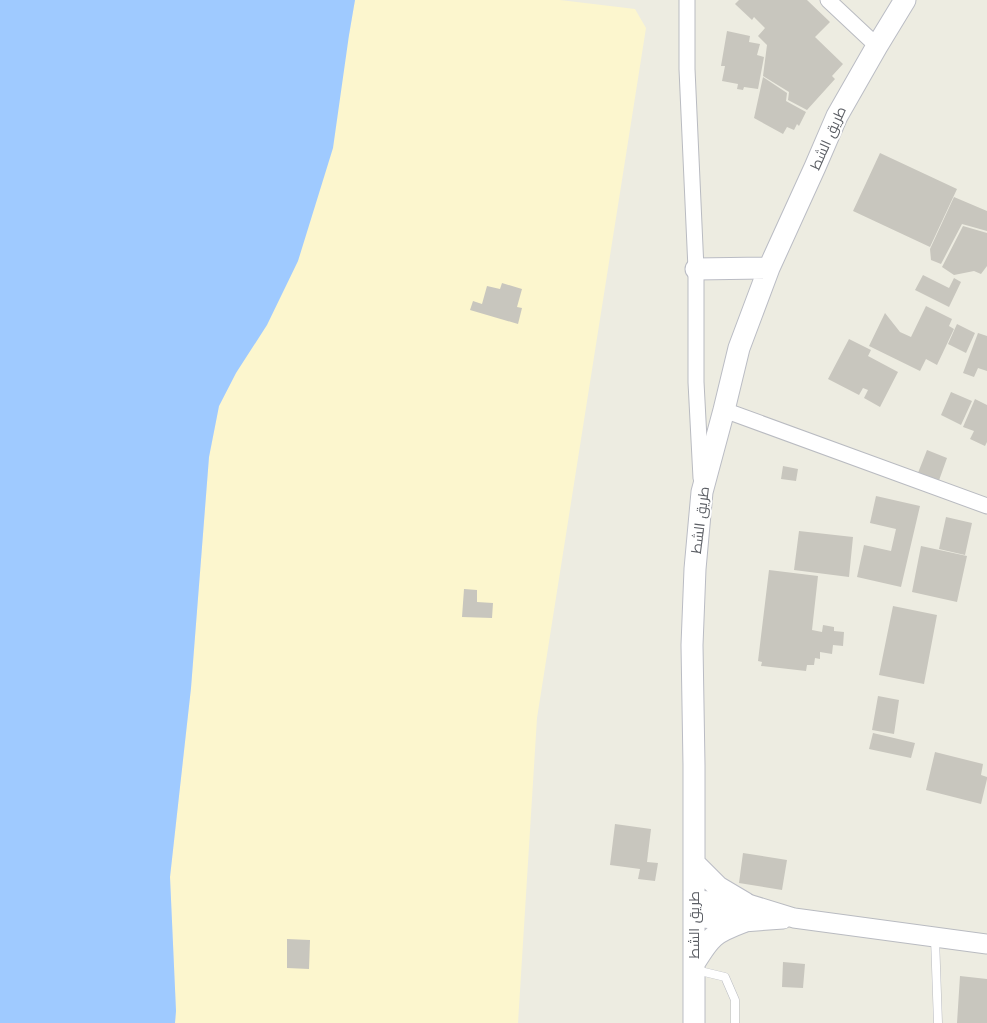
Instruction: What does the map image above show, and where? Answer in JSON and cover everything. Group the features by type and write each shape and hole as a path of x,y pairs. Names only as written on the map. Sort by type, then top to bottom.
{"main road":[{"name":"طريق الشط","path":"694,1023 692,645 695,569 702,492 739,348 769,268 836,116 905,0"},
{"path":"696,268 769,268"},
{"path":"694,863 744,913 708,942 695,966"}],"street":[{"path":"688,0 687,69 696,268 696,382 702,492"},
{"path":"828,0 877,46"},
{"path":"724,410 987,506"},
{"path":"694,908 794,918 987,944"}],"lane":[{"path":"935,937 938,1023"},
{"path":"695,966 725,977 735,1000 737,1021"}],"sand":[{"path":"355,0 560,0 635,9 646,28 537,718 518,1023 175,1023 170,877 191,688 209,457 219,406 236,373 349,35"}],"water":[{"path":"0,0 355,0 333,148 298,261 267,325 236,373 219,406 209,457 191,688 170,877 175,1023 0,1023"}],"building":[{"path":"739,0 807,0 830,22 815,37 843,64 832,76 835,79 807,110 788,100 789,92 763,76 767,45 758,36 765,28 754,17 752,20 735,4"},
{"path":"727,31 750,36 749,42 760,44 757,55 764,57 758,89 744,87 743,90 737,89 738,84 722,81 725,66 721,66"},
{"path":"763,77 787,93 786,101 806,112 799,126 797,124 794,130 787,127 783,134 754,118"},
{"path":"880,153 957,189 930,247 853,211"},
{"path":"954,197 987,211 987,231 962,224 941,264 931,260 930,249"},
{"path":"963,226 987,233 987,266 981,274 974,271 954,275 942,267"},
{"path":"923,275 949,288 954,278 961,282 949,307 915,290"},
{"path":"502,283 522,289 517,307 522,308 518,324 470,310 473,301 482,304 487,286 500,289"},
{"path":"926,306 952,319 949,326 954,329 937,365 926,359 920,371 869,346 885,313 900,332 911,337"},
{"path":"957,324 975,333 966,353 948,344"},
{"path":"978,333 987,336 987,371 978,368 974,377 963,373"},
{"path":"849,339 871,350 868,356 898,372 880,407 864,398 868,390 863,388 859,395 828,379"},
{"path":"951,392 972,401 961,425 941,415"},
{"path":"975,399 987,405 987,442 985,446 970,439 974,431 963,427"},
{"path":"927,450 947,458 937,486 916,478"},
{"path":"783,466 798,469 796,481 781,479"},
{"path":"876,496 920,506 901,587 857,577 864,545 891,551 896,529 870,523"},
{"path":"946,517 972,523 965,555 939,549"},
{"path":"799,531 853,537 849,577 794,570"},
{"path":"921,546 967,556 957,602 912,592"},
{"path":"769,570 818,576 812,630 822,632 823,625 834,627 834,631 844,632 843,646 833,645 832,654 820,652 820,659 815,658 814,665 807,665 806,671 761,666 762,662 758,661"},
{"path":"464,589 477,590 477,602 493,603 492,618 462,617"},
{"path":"893,606 937,615 924,684 879,675"},
{"path":"878,696 899,700 894,734 872,730"},
{"path":"873,733 915,743 911,758 869,749"},
{"path":"935,752 983,764 981,775 987,777 987,779 981,804 926,790"},
{"path":"615,824 651,829 647,862 658,863 655,881 638,879 640,869 610,865"},
{"path":"743,853 787,860 782,890 739,883"},
{"path":"287,939 310,940 309,969 287,968"},
{"path":"783,962 805,964 803,988 782,987"},
{"path":"960,976 987,979 987,1023 957,1023"}]}
